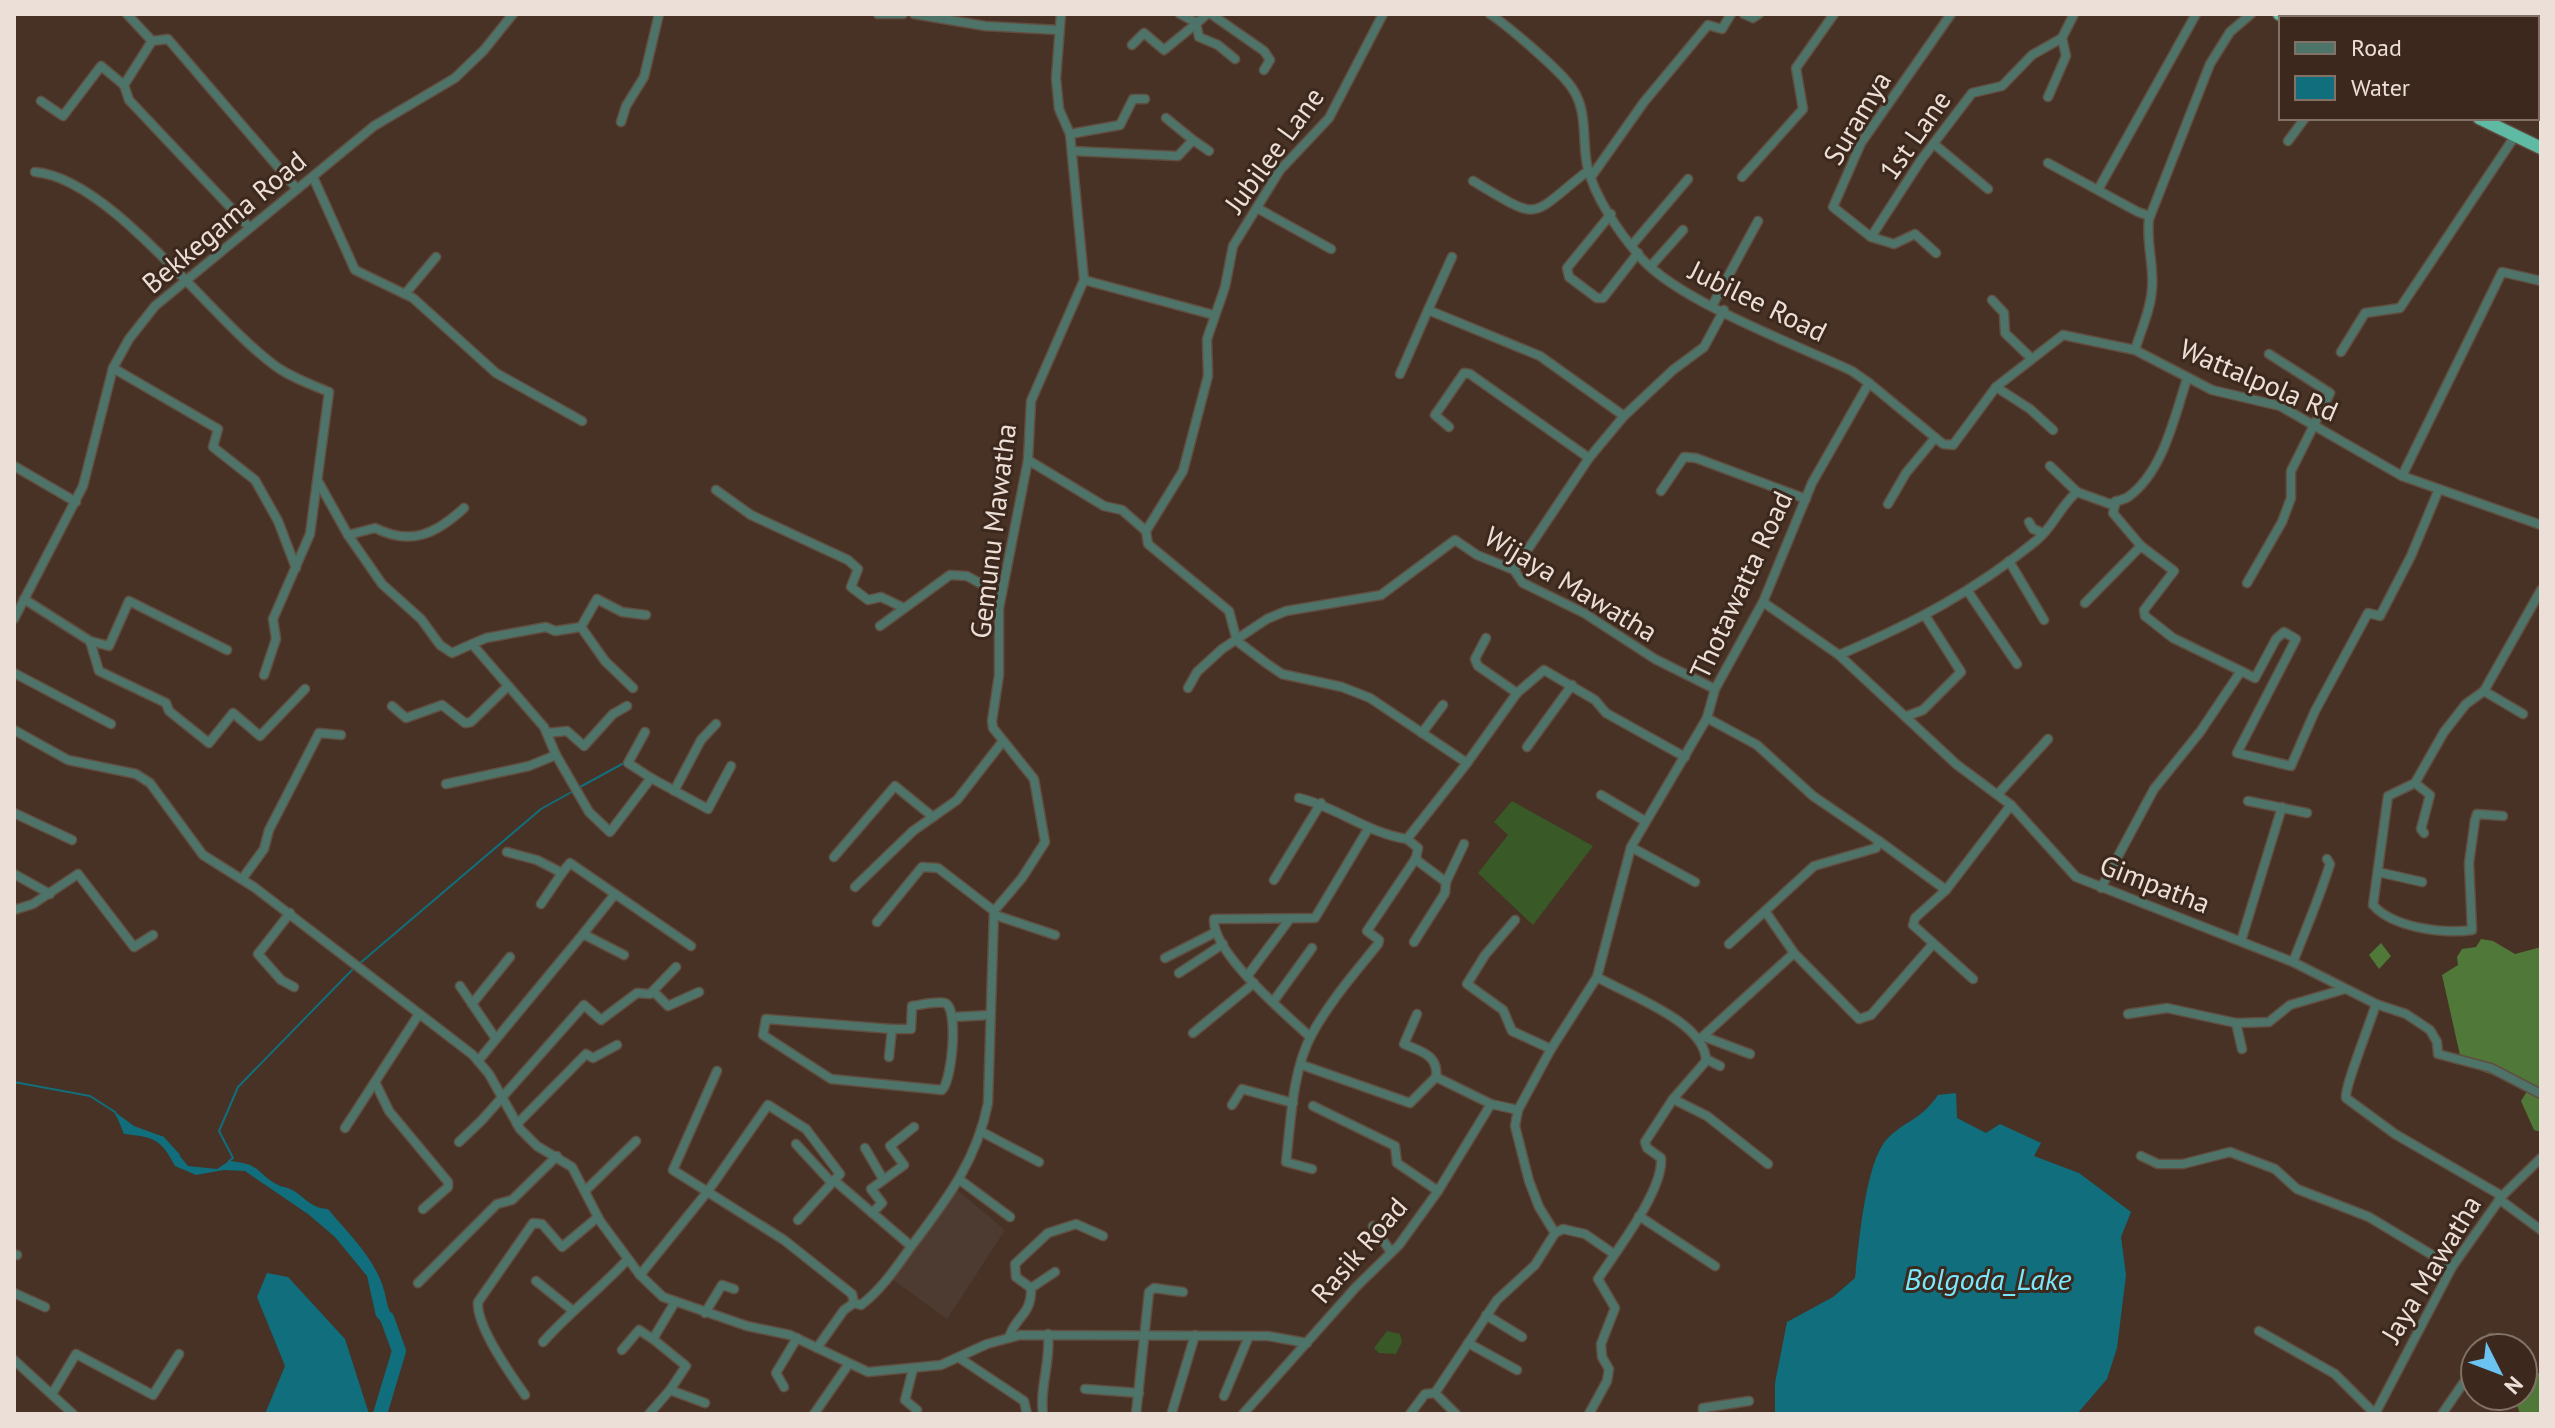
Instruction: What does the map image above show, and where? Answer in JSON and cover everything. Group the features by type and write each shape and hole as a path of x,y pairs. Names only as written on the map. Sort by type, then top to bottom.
{"highway":[{"path":"2483,120 2541,148"}],"street":[{"path":"127,14 152,41"},
{"name":"Bekkegama Road","path":"14,619 76,502 113,368 129,339 155,306 374,126 455,78 484,50 513,14"},
{"path":"621,122 626,106 644,77 659,14"},
{"path":"878,14 903,14"},
{"path":"914,14 985,26 1059,30"},
{"name":"Gemunu Mawatha","path":"995,913 1045,842 1034,779 1003,741 992,721 999,675 1001,595 1028,460 1031,401 1084,280 1070,134 1059,109 1056,78 1061,14"},
{"path":"1180,14 1197,23"},
{"path":"1132,45 1144,33 1164,50 1209,14 1264,51 1270,60 1264,70"},
{"name":"Jubilee Lane","path":"1146,531 1183,471 1208,376 1205,359 1233,246 1280,170 1329,118 1383,14"},
{"name":"Jubilee Road","path":"1490,14 1572,87 1582,111 1590,174 1611,214 1651,266 1676,287 1852,371 1869,383"},
{"path":"1473,181 1530,212 1541,210 1590,174 1708,25 1722,29 1731,14"},
{"path":"1744,14 1753,18 1759,14"},
{"path":"1742,177 1803,109 1796,68 1834,14"},
{"name":"Suramya","path":"1871,237 1834,210 1834,202 1861,143 1951,14"},
{"path":"2048,97 2066,56 2062,38 2074,14"},
{"path":"2099,188 2196,14"},
{"path":"1869,383 1935,438 1953,445 1996,387 2063,335 2135,350 2153,286 2152,259 2146,243 2150,216 2210,64 2230,32 2251,14"},
{"path":"1197,23 1199,37 1218,45 1235,59"},
{"name":"1st Lane","path":"1871,237 1972,93 2002,86 2032,55 2062,38"},
{"path":"152,41 168,39 297,189"},
{"path":"124,85 152,41"},
{"path":"41,101 63,116 101,66 124,85 129,100 249,227"},
{"path":"1070,134 1120,125 1133,99 1145,99"},
{"path":"1166,118 1209,151"},
{"path":"2288,141 2304,120"},
{"path":"2341,352 2365,313 2400,308 2515,136"},
{"path":"1072,151 1178,156 1193,140"},
{"path":"1934,144 1988,189"},
{"path":"2048,163 2150,216"},
{"path":"35,172 53,173 76,183 185,279 272,364 329,392 310,534 273,619 276,639 264,675"},
{"path":"313,177 355,270 405,294 496,373 582,421"},
{"path":"1611,214 1567,268 1569,277 1597,298 1603,298 1635,249 1688,179"},
{"path":"1257,208 1331,249"},
{"path":"1712,306 1758,221"},
{"path":"1651,266 1683,230"},
{"path":"1871,237 1894,244 1918,235 1936,253"},
{"path":"405,294 436,257"},
{"path":"1400,374 1452,257"},
{"path":"2402,476 2502,272 2541,281"},
{"path":"1084,280 1214,315"},
{"path":"1992,300 2004,313 2005,333 2032,359"},
{"path":"1428,310 1540,356 1624,416"},
{"path":"1514,570 1589,458 1624,416 1673,370 1704,347 1724,310"},
{"name":"Wattalpola Rd","path":"2135,350 2212,390 2280,406 2402,476 2541,525"},
{"path":"2247,583 2282,522 2291,498 2291,471 2330,393 2269,354"},
{"path":"113,368 218,429 213,447 255,480 278,521 296,568"},
{"path":"1449,427 1435,415 1464,373 1470,374 1589,458"},
{"path":"2050,466 2077,492 2100,502 2127,497 2150,474 2166,441 2187,379"},
{"name":"Thotawatta Road","path":"1518,1110 1551,1049 1597,977 1631,847 1707,718 1715,689 1763,602 1827,453 1869,383"},
{"path":"1996,387 2053,430"},
{"path":"1888,504 1906,473 1935,438"},
{"path":"1661,491 1684,457 1696,458 1806,499"},
{"path":"1028,460 1104,506 1122,510 1146,531 1154,552 1193,578 1229,611 1237,641 1282,674 1342,687 1370,698 1467,763"},
{"path":"14,466 76,502"},
{"path":"319,483 348,535 382,584 421,619 440,645 452,653 486,638 546,627 555,631 581,627"},
{"path":"2116,501 2116,518 2141,546 2174,571 2144,610 2145,616 2173,638 2255,678 2276,639 2284,632 2296,639 2237,753 2291,766 2315,711 2368,613 2380,616 2411,556 2439,489"},
{"path":"716,490 751,515 848,560 858,569 851,587 854,592 868,600 881,597 902,607"},
{"path":"1839,655 1926,617 1969,593 2044,533 2077,492"},
{"path":"348,535 375,528 393,537 426,534 444,526 464,508"},
{"path":"2029,522 2033,529 2044,533"},
{"name":"Wijaya Mawatha","path":"1237,641 1267,619 1286,611 1381,595 1455,540 1477,555 1514,570 1523,583 1584,613 1655,659 1715,689"},
{"path":"2085,603 2141,546"},
{"path":"2009,561 2044,620"},
{"path":"880,626 902,607 950,575 967,576 1001,595"},
{"path":"1969,593 2017,664"},
{"path":"2503,816 2477,814 2475,820 2469,863 2472,930 2430,932 2376,909 2388,796 2415,783 2444,732 2466,704 2484,691 2540,597"},
{"path":"24,599 90,641 109,646 129,601 227,650"},
{"path":"581,627 597,599 622,612 646,615"},
{"name":"Gimpatha","path":"1763,602 1839,655 1956,764 2011,805 2076,877 2293,962 2376,1004 2421,1022 2437,1042 2438,1054 2491,1068 2541,1094"},
{"path":"1907,716 1923,710 1961,672 1926,617"},
{"path":"581,627 605,661 633,688"},
{"path":"1486,638 1475,659 1478,666 1517,693"},
{"path":"90,641 99,671 166,703 169,711 209,743 233,713 260,736 305,689"},
{"path":"1188,688 1197,672 1222,649 1237,641"},
{"path":"472,644 506,688 530,709 547,733 589,812 610,832 651,778"},
{"path":"1407,839 1517,693 1544,670 1572,685 1606,713 1685,757"},
{"path":"2101,888 2154,789 2200,732 2241,671"},
{"path":"14,673 111,724"},
{"path":"1527,747 1572,685"},
{"path":"392,706 406,718 442,705 465,723 471,722 506,688"},
{"path":"2484,691 2523,714"},
{"path":"1422,733 1443,705"},
{"path":"547,733 567,731 584,746 613,714 627,706"},
{"path":"1707,718 1757,745 1813,796 1946,890"},
{"path":"674,791 701,740 716,724"},
{"path":"14,730 68,760 136,774 150,783 203,855 290,913 478,1061 517,1124 537,1146 572,1167 598,1217 640,1275 653,1289 675,1302 797,1338 868,1372 913,1369 961,1359 987,1344 1048,1334 1249,1336 1307,1343"},
{"path":"645,732 628,763 708,809 731,766"},
{"path":"242,879 264,849 269,830 319,733 341,735"},
{"path":"1998,794 2048,739"},
{"path":"855,887 933,817 957,800 1003,741"},
{"path":"446,784 529,766 556,755"},
{"path":"2415,783 2430,795 2421,829 2424,833"},
{"path":"834,857 895,786 933,817"},
{"path":"1601,795 1645,821"},
{"path":"1299,798 1321,803 1368,829 1407,839 1418,848 1415,859 1367,931 1379,940 1378,944 1340,991 1310,1037 1293,1103 1286,1162 1312,1169"},
{"path":"2248,801 2307,813"},
{"path":"1274,880 1321,803"},
{"path":"1973,979 1913,925 1915,918 1946,890 2011,805"},
{"path":"2241,941 2282,807"},
{"path":"14,813 72,840"},
{"path":"1310,1037 1251,979 1223,944 1216,932 1214,919 1310,920 1318,915 1368,829"},
{"path":"1729,944 1814,866 1876,848 1879,841"},
{"path":"1414,942 1445,893 1446,882 1464,844"},
{"path":"1631,847 1695,882"},
{"path":"507,852 537,860 562,873"},
{"path":"1415,859 1446,882"},
{"path":"2293,962 2330,864 2327,859"},
{"path":"541,904 570,863 691,946"},
{"path":"877,922 922,867 929,866 938,868 995,913 1055,935"},
{"path":"2378,872 2422,882"},
{"path":"14,874 50,894"},
{"path":"14,910 50,894 78,874 134,947 153,935"},
{"path":"478,1061 615,894"},
{"path":"1765,911 1794,953 1852,1014 1866,1018 1933,944"},
{"path":"290,913 258,954 281,980 294,987"},
{"path":"854,1303 861,1305 880,1291 960,1180 982,1132 988,1103 995,913"},
{"path":"1193,1033 1251,979 1289,920"},
{"path":"1515,920 1485,955 1467,984 1503,1010 1512,1031 1551,1049"},
{"path":"1165,958 1216,932"},
{"path":"583,934 624,955"},
{"path":"1179,973 1223,944"},
{"path":"1273,1002 1312,948"},
{"path":"1702,1038 1794,953"},
{"path":"472,1004 510,957"},
{"path":"459,1142 584,1005 601,1020 637,993 650,994 676,967"},
{"path":"1597,977 1682,1023 1702,1038 1750,1054"},
{"path":"460,986 496,1039"},
{"path":"2128,1014 2167,1008 2236,1023 2269,1022 2290,1005 2345,989"},
{"path":"653,991 668,1006 699,992"},
{"path":"945,1003 953,1017 950,1078 942,1090 831,1079 763,1035 766,1019 911,1029 912,1006 945,1003"},
{"path":"2376,1004 2362,1052 2347,1083 2346,1098 2395,1134 2457,1166 2541,1230"},
{"path":"345,1128 419,1014"},
{"path":"1302,1065 1410,1103 1436,1077 1438,1067 1431,1056 1404,1044 1417,1014"},
{"path":"953,1017 990,1015"},
{"path":"2236,1023 2242,1049"},
{"path":"889,1057 892,1029"},
{"path":"1702,1038 1706,1059"},
{"path":"517,1124 586,1054 593,1058 617,1045"},
{"path":"1706,1059 1720,1066"},
{"path":"1590,1413 1607,1381 1609,1369 1602,1357 1601,1344 1615,1308 1598,1279 1639,1216 1662,1167 1661,1158 1647,1148 1645,1142 1673,1099 1706,1059"},
{"path":"717,1071 672,1165 673,1170 784,1240 852,1294 854,1303"},
{"path":"1436,1077 1491,1104 1518,1110 1515,1126 1529,1181 1539,1207 1555,1233"},
{"path":"375,1082 389,1111 448,1182 448,1187 423,1209"},
{"path":"1232,1105 1242,1089 1293,1103"},
{"path":"1673,1099 1707,1116 1768,1164"},
{"name":"Rasik Road","path":"1243,1414 1391,1252 1438,1191 1491,1104"},
{"path":"640,1275 708,1191 768,1105 815,1138 839,1170 840,1174 798,1220"},
{"path":"1313,1106 1395,1146 1397,1163 1438,1191"},
{"path":"872,1213 882,1203 871,1189 904,1165 890,1146 914,1127"},
{"path":"982,1132 1039,1162"},
{"path":"585,1191 636,1141"},
{"path":"796,1144 833,1182 911,1246"},
{"path":"865,1148 883,1179"},
{"path":"2141,1156 2158,1164 2183,1164 2230,1152 2275,1169 2297,1189 2369,1217 2452,1267"},
{"path":"418,1283 497,1204 512,1200 557,1156"},
{"name":"Jaya Mawatha","path":"2375,1414 2452,1267 2500,1197 2541,1158"},
{"path":"960,1180 1010,1217"},
{"path":"1639,1216 1715,1266"},
{"path":"525,1395 490,1337 477,1310 478,1302 533,1223 542,1224 562,1247 598,1217"},
{"path":"1031,1288 1016,1277 1015,1264 1048,1233 1076,1224 1103,1236"},
{"path":"1373,1226 1391,1252"},
{"path":"1435,1393 1497,1300 1535,1265 1555,1233 1563,1229 1585,1234 1614,1254"},
{"path":"543,1342 585,1298 598,1293 628,1259"},
{"path":"1031,1288 1055,1272"},
{"path":"536,1281 572,1310"},
{"path":"705,1313 722,1285 734,1289"},
{"path":"1009,1338 1029,1311 1031,1288"},
{"path":"1136,1414 1150,1289 1183,1292"},
{"path":"14,1293 45,1307"},
{"path":"653,1339 675,1302"},
{"path":"817,1348 844,1310 854,1303"},
{"path":"1486,1315 1522,1337"},
{"path":"622,1350 639,1330 686,1366 649,1414"},
{"path":"2259,1331 2335,1374 2375,1414"},
{"path":"1043,1414 1041,1404 1050,1358 1048,1334"},
{"path":"1172,1412 1195,1335"},
{"path":"1224,1396 1249,1336"},
{"path":"784,1387 776,1373 797,1338"},
{"path":"1468,1343 1517,1370"},
{"path":"52,1394 76,1354 153,1395 179,1354"},
{"path":"961,1359 1024,1401 1027,1414"},
{"path":"14,1360 73,1414"},
{"path":"814,1414 848,1365"},
{"path":"913,1369 905,1400 917,1410 915,1414"},
{"path":"1085,1389 1139,1393"},
{"path":"2442,1414 2459,1389"},
{"path":"670,1390 705,1403"},
{"path":"1410,1414 1425,1394 1435,1393"},
{"path":"1435,1393 1456,1414"},
{"path":"1703,1414 1703,1408 1749,1401"}],"shaded area":[{"path":"957,1190 1005,1230 947,1319 892,1279"}],"green space":[{"path":"1512,801 1593,846 1533,925 1478,873 1508,835 1494,822"},
{"path":"2481,939 2493,941 2515,954 2541,947 2541,1132 2534,1130 2521,1101 2529,1088 2462,1064 2442,975 2458,965 2457,957 2462,949 2476,947"},
{"path":"2381,943 2391,956 2379,969 2369,955"},
{"path":"1387,1331 1400,1334 1402,1342 1396,1354 1379,1353 1374,1348"},
{"path":"2539,1373 2541,1414 2520,1414 2539,1412"}],"water":[{"name":"Bolgoda_Lake","path":"1956,1093 1957,1118 1986,1133 2000,1124 2041,1143 2034,1156 2079,1173 2131,1212 2121,1237 2126,1275 2117,1348 2107,1379 2077,1414 1775,1414 1775,1383 1787,1322 1833,1297 1855,1278 1864,1205 1879,1151 1887,1139 1925,1110 1938,1095"},
{"path":"115,1112 134,1126 164,1137 188,1166 217,1169 229,1161 248,1164 278,1185 312,1204 328,1209 378,1274 393,1322 394,1336 376,1316 367,1276 335,1237 308,1214 245,1171 224,1170 196,1175 175,1166 156,1141 124,1134"},
{"path":"267,1273 288,1277 345,1339 369,1414 265,1414 285,1366 257,1297"}],"waterway":[{"path":"580,787 624,763"},
{"path":"359,964 541,809 575,790"},
{"path":"229,1161 233,1158 219,1131 238,1087 354,968"},
{"path":"14,1082 90,1096 115,1112 124,1128"},
{"path":"162,1137 179,1155"},
{"path":"380,1414 399,1351 387,1318"}]}
